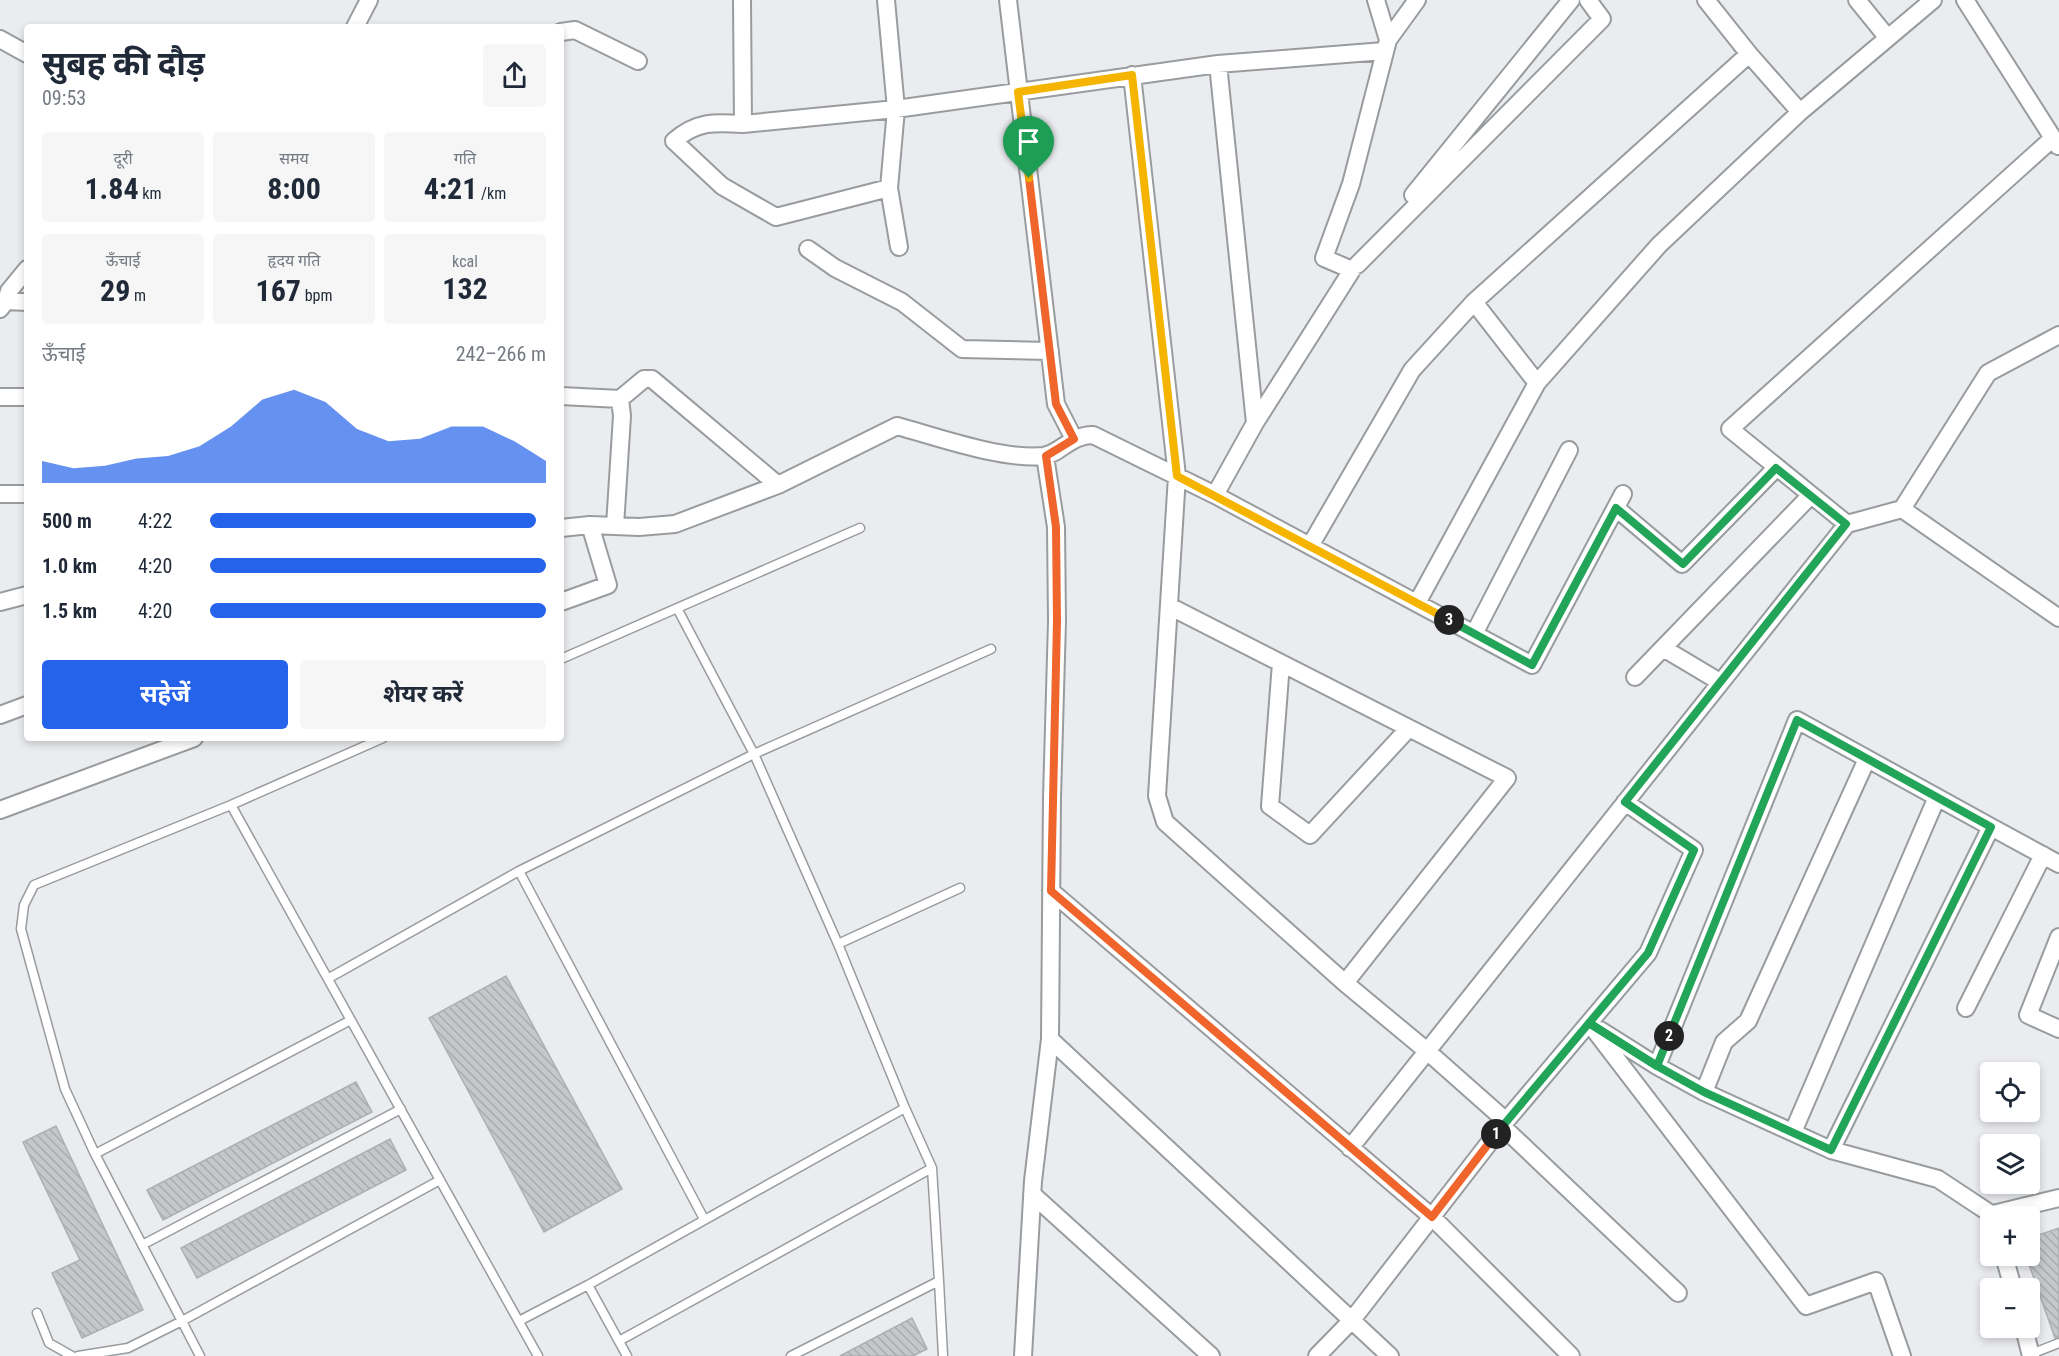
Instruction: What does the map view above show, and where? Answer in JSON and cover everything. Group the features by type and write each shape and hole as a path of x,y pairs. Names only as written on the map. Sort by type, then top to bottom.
{"street":[{"path":"357,24 369,0"},
{"path":"742,0 743,124"},
{"path":"886,0 896,109 889,188 899,247"},
{"path":"1008,0 1056,404 1074,439"},
{"path":"1376,0 1386,45"},
{"path":"1354,268 1324,258 1352,184 1386,45 1417,0"},
{"path":"1215,495 1255,423 1354,268 1571,0"},
{"path":"1354,268 1602,19 1588,0"},
{"path":"1706,0 1800,112"},
{"path":"1857,0 1887,37"},
{"path":"1417,603 1537,383 1659,245 1800,112 1933,0"},
{"path":"1846,524 1730,429 2056,142 1965,0"},
{"path":"564,32 575,30 638,61"},
{"path":"0,39 24,52"},
{"path":"889,188 776,217 722,186 674,141 687,129 714,122 743,124 896,109 1132,75 1386,45"},
{"path":"1310,546 1412,370 1474,302 1749,54"},
{"path":"1218,64 1255,423"},
{"path":"1132,75 1177,476 1157,796 1165,822 1345,983 1427,1051 1678,1293"},
{"path":"808,249 835,268 902,302 962,349 1050,351"},
{"path":"3,305 9,291 24,273"},
{"path":"3,305 24,302"},
{"path":"1474,302 1537,383"},
{"path":"1350,1148 1846,524 1902,509 1988,373 2059,335"},
{"path":"564,396 620,399 644,379 652,379 778,485"},
{"path":"0,398 24,397"},
{"path":"615,526 622,416 620,399"},
{"path":"564,528 590,525 639,528 675,524 778,485 897,426 1010,456 1046,456 1081,435 1093,435 1215,495 1532,665 1619,501 1683,564 1776,468"},
{"path":"1474,634 1569,450"},
{"path":"1023,1356 1032,1194 1050,1039 1057,621 1056,527 1046,456"},
{"path":"0,494 24,494"},
{"path":"1635,677 1811,495"},
{"path":"1902,509 2059,618"},
{"path":"564,601 608,585 590,525"},
{"path":"0,602 24,596"},
{"path":"1169,606 1507,778 1345,983"},
{"path":"1663,648 1720,682"},
{"path":"1281,663 1270,806 1310,835 1409,728"},
{"path":"0,715 24,706"},
{"path":"1657,1066 1797,720 2059,864"},
{"path":"0,810 186,741"},
{"path":"1704,1092 1724,1042 1748,1021 1867,759"},
{"path":"1793,1132 1937,797"},
{"path":"1317,1356 1352,1320 1504,1124 1648,953 1694,850 1625,802"},
{"path":"1831,1150 1991,827"},
{"path":"1966,1008 2043,855"},
{"path":"1051,891 1432,1217 1571,1356"},
{"path":"2059,937 2028,1015 2059,1029"},
{"path":"1589,1023 1657,1066 1704,1092 1831,1150 1938,1179 1980,1206"},
{"path":"1589,1023 1806,1306 1876,1281 1902,1356"},
{"path":"1050,1039 1390,1356"},
{"path":"1032,1194 1211,1356"},
{"path":"2028,1206 2059,1198"},
{"path":"2027,1338 2031,1355"}],"lane":[{"path":"564,658 860,528"},
{"path":"677,608 754,754 838,944 932,1168 942,1356"},
{"path":"329,978 519,871 754,754 991,648"},
{"path":"200,1356 94,1154 65,1089 21,929 24,905 34,885 231,805 375,741"},
{"path":"231,805 538,1356"},
{"path":"519,871 704,1219"},
{"path":"838,944 960,888"},
{"path":"94,1154 351,1020"},
{"path":"519,1322 905,1108"},
{"path":"142,1245 400,1109"},
{"path":"619,1341 932,1168"},
{"path":"78,1356 128,1348 182,1321 440,1180"},
{"path":"791,1356 939,1281"},
{"path":"588,1285 627,1356"},
{"path":"37,1313 48,1343 72,1356"},
{"path":"2031,1355 2059,1343"}],"building":[{"path":"506,976 622,1189 544,1232 429,1018"},
{"path":"356,1082 372,1112 163,1220 147,1190"},
{"path":"56,1126 143,1310 82,1338 52,1273 80,1260 23,1142"},
{"path":"390,1139 406,1170 197,1278 181,1248"},
{"path":"2059,1228 2059,1337 2055,1338 2040,1296 2040,1278 2034,1278 2030,1266 2040,1266 2040,1235"},
{"path":"912,1318 927,1349 913,1356 840,1356"}],"route":[{"path":"1029,178 1018,92 1132,75 1177,476 1532,665 1616,508 1683,564 1776,468 1846,524 1625,802 1694,850 1648,953 1589,1023 1657,1066 1797,720 1991,827 1831,1150 1704,1092 1657,1066 1589,1023 1506,1121 1432,1217 1051,891 1057,621 1056,527 1046,456 1074,439 1056,404 1029,178"}]}
